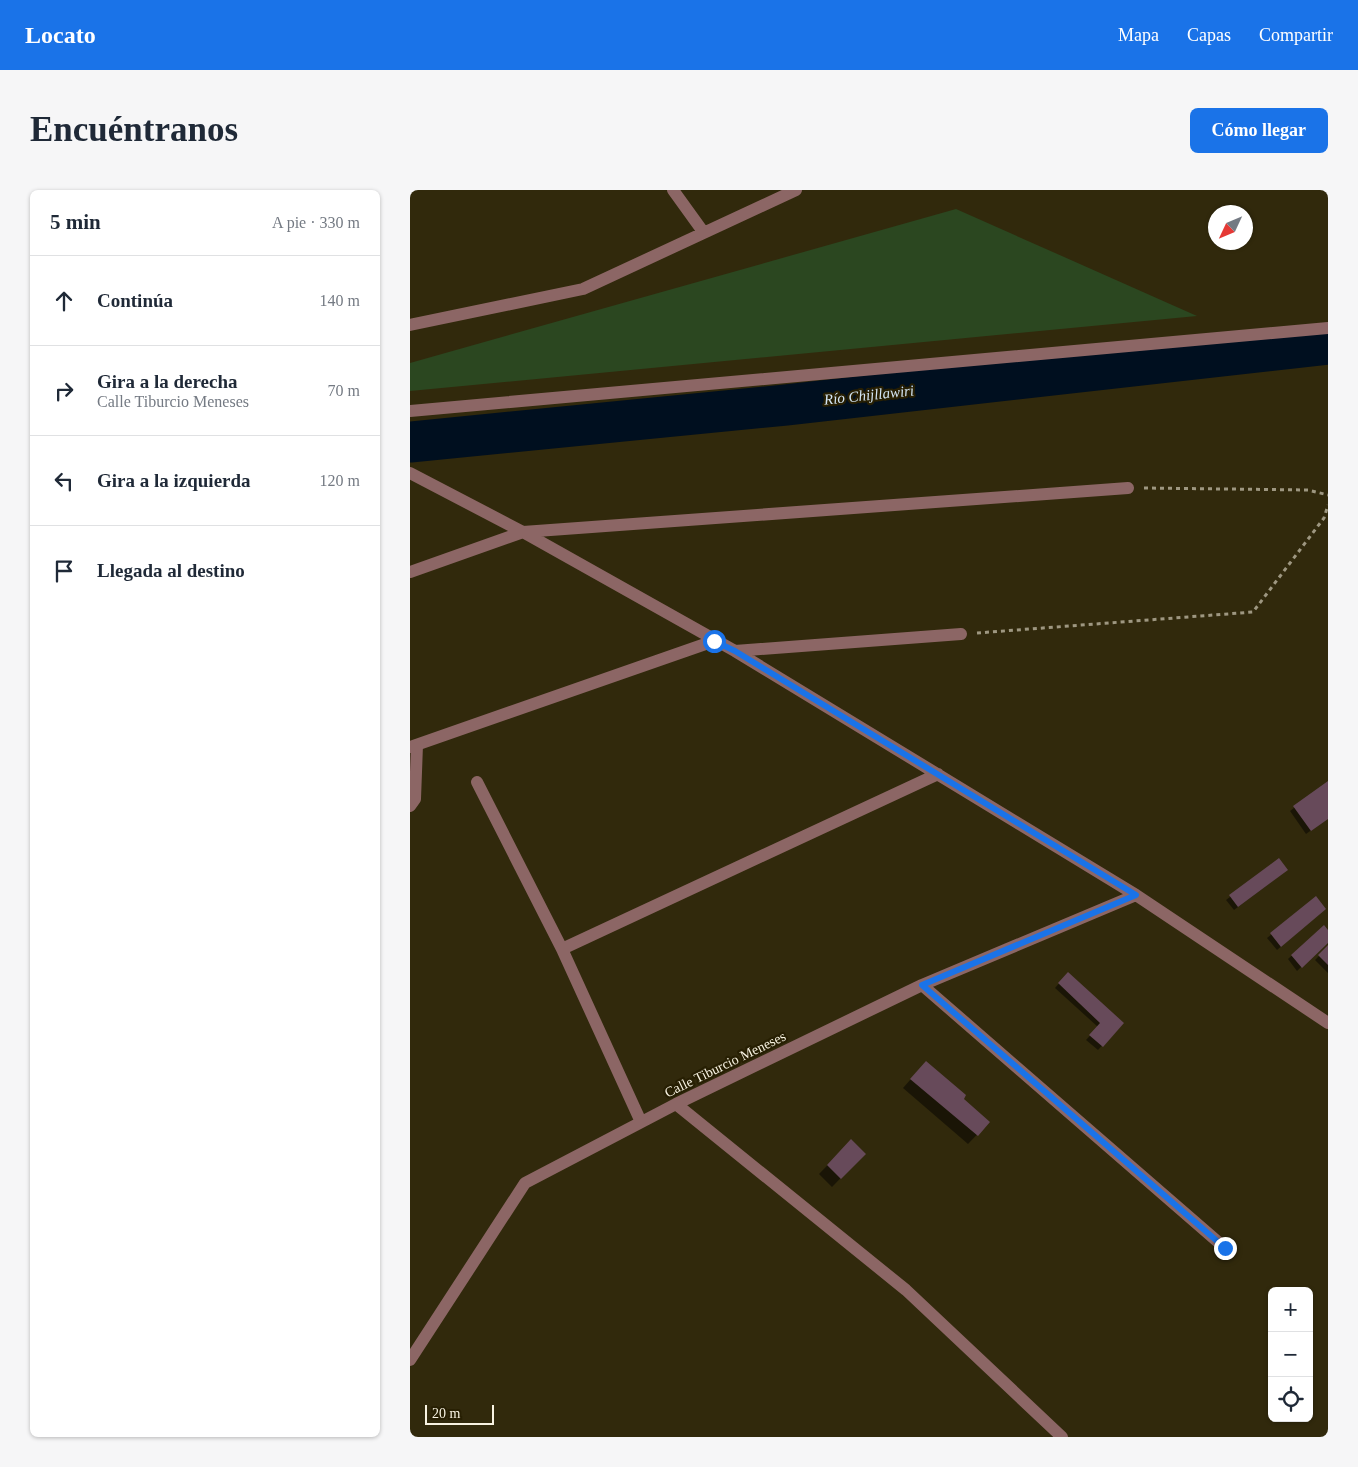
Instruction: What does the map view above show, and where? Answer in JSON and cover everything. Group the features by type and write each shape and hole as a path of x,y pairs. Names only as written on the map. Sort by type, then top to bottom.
{"street":[{"path":"673,190 704,233"},
{"path":"410,325 583,289 796,190"},
{"path":"410,410 1328,328"},
{"path":"410,473 523,532 714,641 735,651 1136,895 1328,1023"},
{"path":"410,572 523,532 1128,488"},
{"path":"735,651 961,634"},
{"path":"410,806 416,800 413,746 714,641"},
{"path":"562,949 938,774"},
{"path":"478,782 562,949 641,1122"},
{"name":"Calle Tiburcio Meneses","path":"410,1360 525,1184 676,1104 922,985 1136,895"},
{"path":"922,985 1225,1248"},
{"path":"676,1104 906,1290 1062,1437"}],"path":[{"path":"1128,488 1308,490 1328,495"},
{"path":"961,634 1252,612 1324,518 1328,505"}],"green space":[{"path":"956,209 1197,316 410,391 410,363"}],"building":[{"path":"1328,781 1328,819 1311,831 1293,806"},
{"path":"1279,858 1288,870 1238,907 1229,895"},
{"path":"1316,896 1326,909 1281,947 1270,933"},
{"path":"1324,925 1328,930 1328,943 1302,968 1291,955"},
{"path":"1328,945 1328,965 1318,955"},
{"path":"1068,972 1124,1023 1103,1047 1089,1035 1100,1023 1058,983"},
{"path":"926,1061 966,1095 964,1099 990,1122 978,1136 910,1079"},
{"path":"851,1139 866,1154 841,1179 827,1165"}],"waterway":[{"name":"Río Chijllawiri","path":"410,442 786,405 1328,344"}],"route":[{"path":"714,641 735,651 1136,895 922,985 1225,1248"}]}
